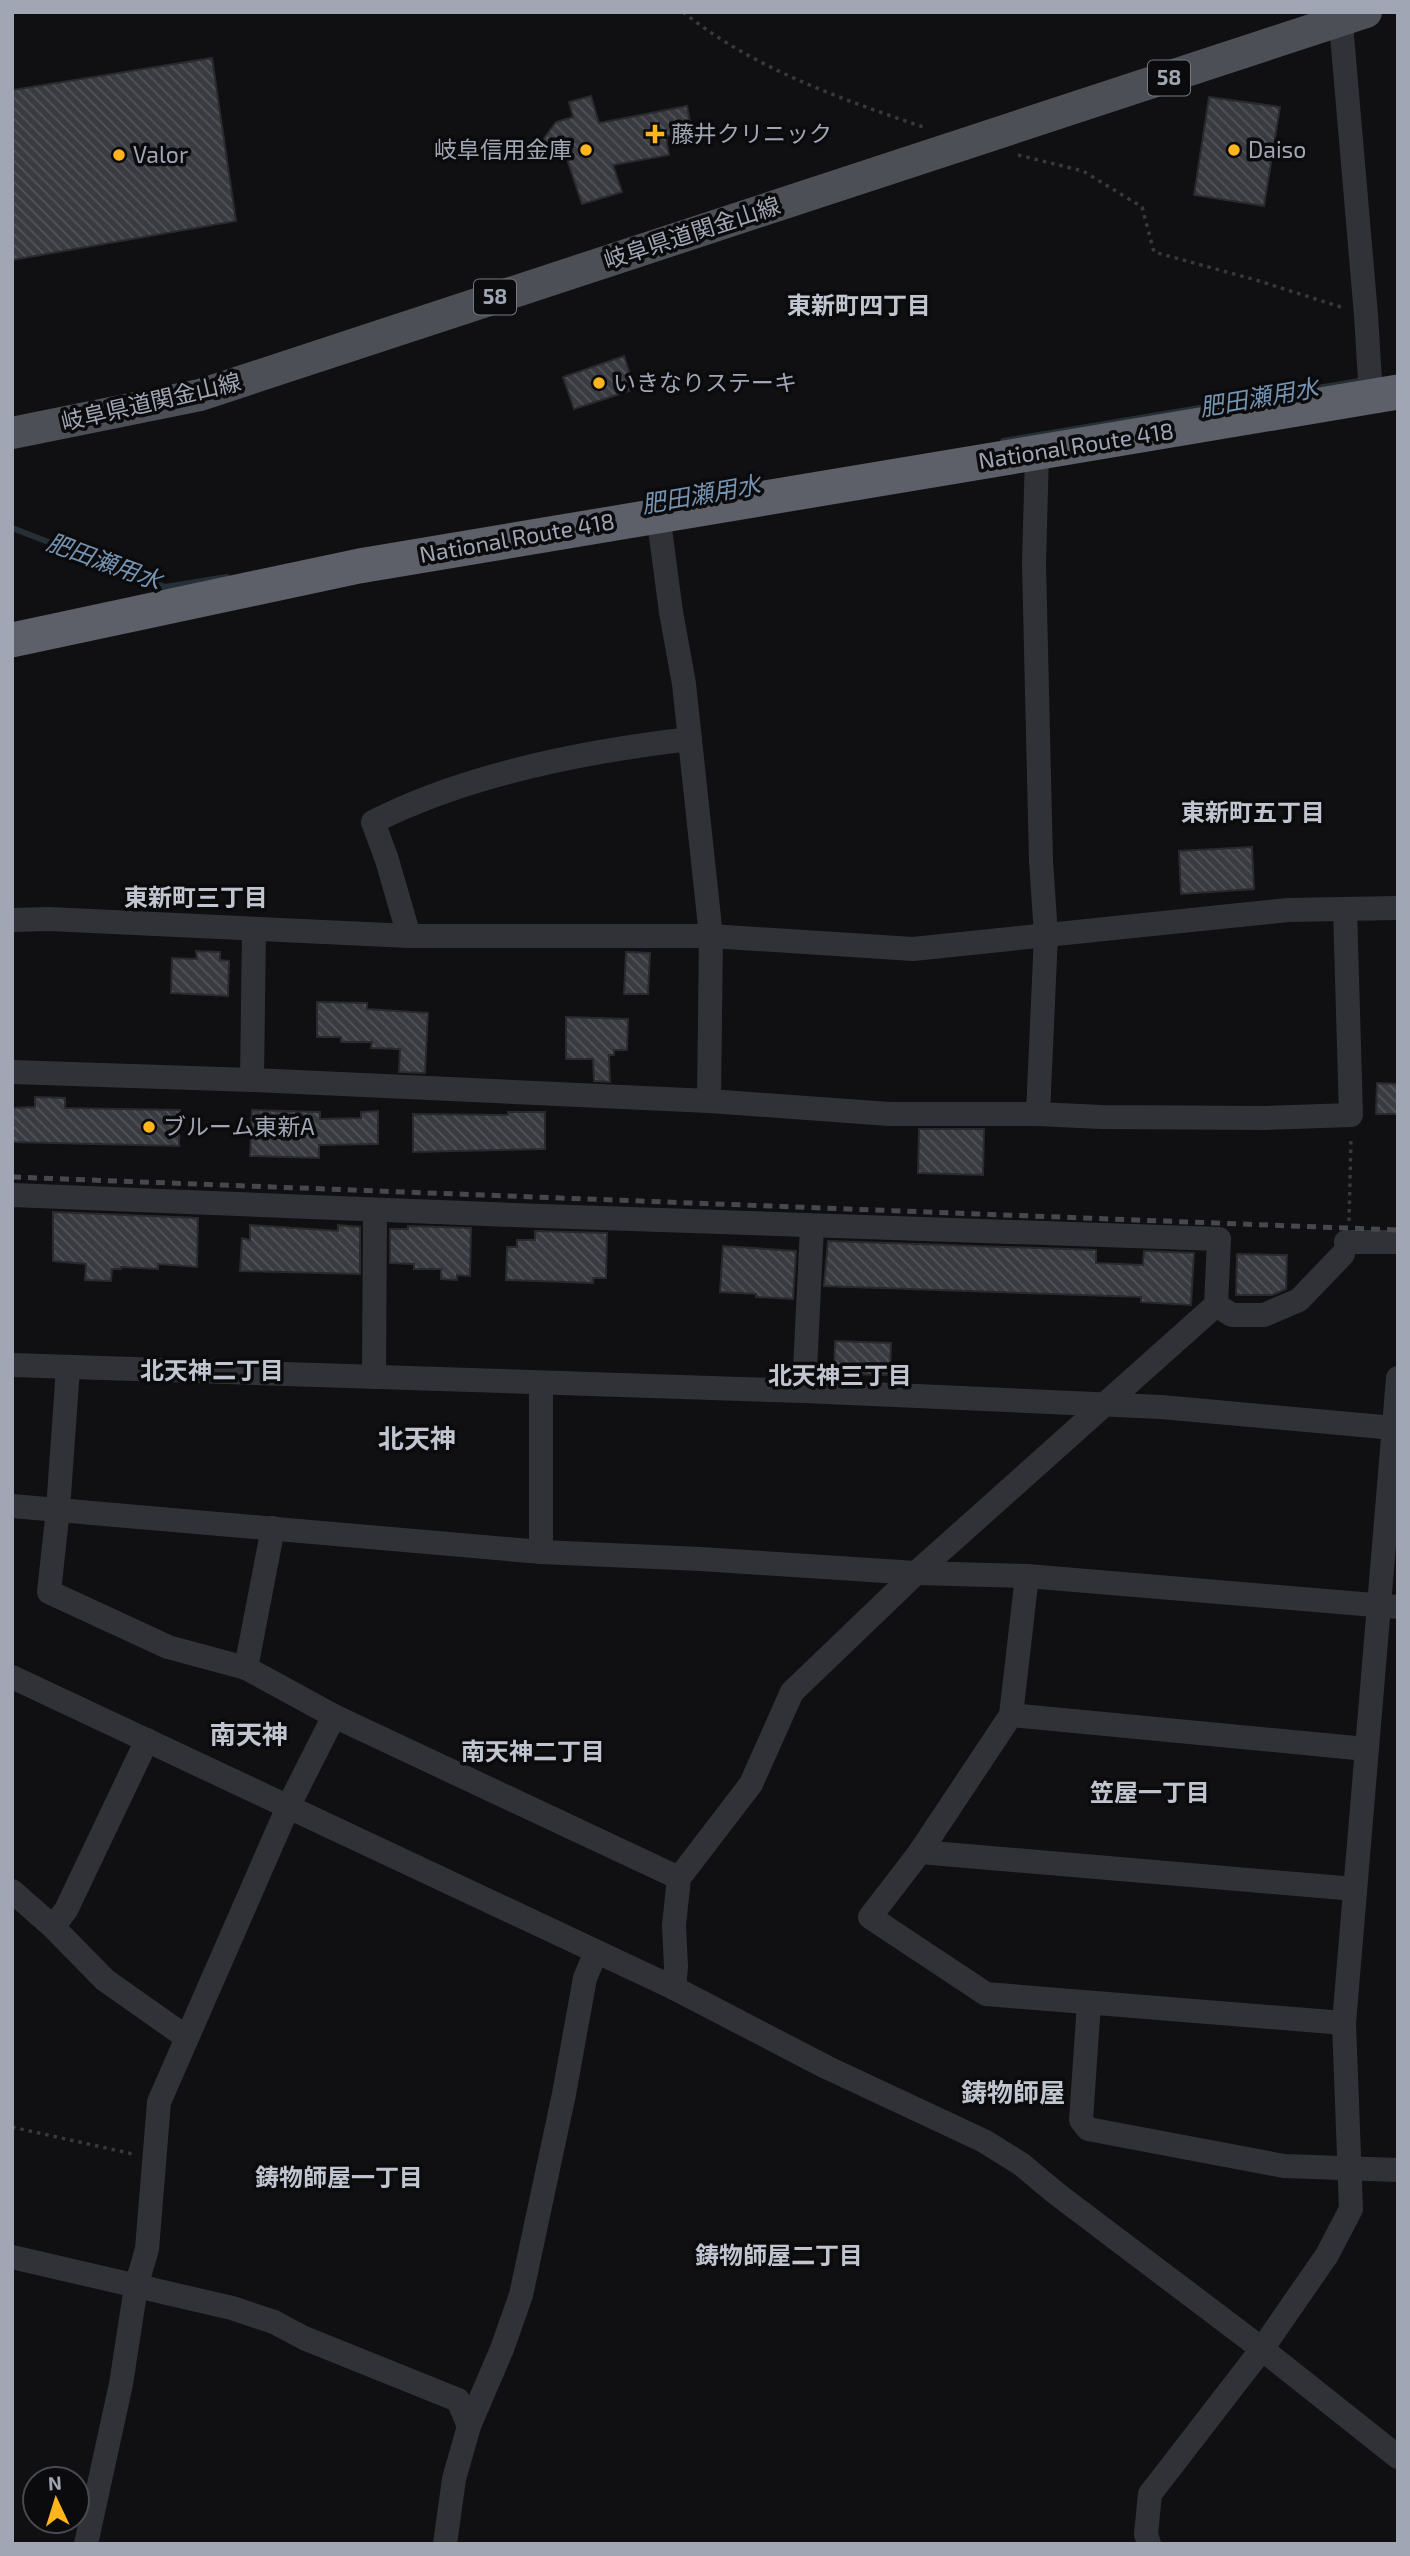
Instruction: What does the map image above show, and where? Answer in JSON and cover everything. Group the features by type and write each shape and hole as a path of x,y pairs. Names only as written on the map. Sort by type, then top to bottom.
{"highway":[{"name":"National Route 418","path":"12,640 359,566 1384,394"}],"main road":[{"name":"岐阜県道関金山線","path":"12,433 200,395 972,143 1349,15"}],"street":[{"path":"1349,15 1366,315 1384,394"},
{"path":"1037,452 1034,564 1041,861 1046,935 1038,1114"},
{"path":"658,514 690,739 711,936 709,1101"},
{"path":"409,936 373,822 457,788 522,769 648,744 690,739"},
{"path":"12,920 49,919 409,936 711,936 913,949 1288,910 1398,908"},
{"path":"12,1072 709,1101 889,1114 1264,1118 1351,1115 1345,909"},
{"path":"253,1080 254,929"},
{"path":"12,1195 1219,1239 1216,1305 916,1573 792,1692 751,1784 680,1878 674,1925 674,1988"},
{"path":"373,1377 375,1210"},
{"path":"804,1391 812,1226"},
{"path":"1216,1305 1232,1315 1264,1315 1299,1300 1345,1248 1398,1242"},
{"path":"12,1365 804,1391 1161,1407 1394,1428"},
{"path":"68,1368 49,1592 168,1647 246,1668 334,1716 680,1878"},
{"path":"1149,2544 1146,2534 1150,2494 1262,2349 1326,2255 1351,2209 1344,2023 1366,1749 1388,1606 1398,1378"},
{"path":"541,1384 541,1552"},
{"path":"12,1506 541,1552 916,1573 1027,1576 1388,1606"},
{"path":"246,1668 273,1528"},
{"path":"1027,1576 1011,1714 920,1852 870,1917 986,1994 1344,2023"},
{"path":"12,1677 674,1988 826,2067 984,2141 1021,2164 1398,2457"},
{"path":"1011,1714 1366,1749"},
{"path":"86,2544 121,2384 136,2287 147,2249 159,2102 288,1807 334,1716"},
{"path":"53,1927 66,1910 147,1740"},
{"path":"920,1852 1355,1889"},
{"path":"12,1891 53,1927 105,1980 186,2037"},
{"path":"445,2544 454,2479 469,2426 502,2349 520,2295 564,2094 585,1978 596,1951"},
{"path":"1089,2003 1081,2120 1088,2129 1284,2166 1398,2170"},
{"path":"12,2257 232,2308 274,2322 303,2338 458,2400 469,2426"}],"path":[{"path":"683,12 767,66 816,89 972,143 1083,171 1142,207 1154,252 1256,280 1366,315"},
{"path":"1345,1248 1349,1228 1351,1115"},
{"path":"12,2127 155,2160"}],"building":[{"name":"Valor","path":"212,58 236,221 12,260 12,90"},
{"path":"591,96 599,123 687,106 692,132 666,136 669,155 613,165 622,192 582,204 563,147 548,153 542,141 556,122 573,117 569,102"},
{"path":"1209,97 1280,107 1264,206 1194,195"},
{"name":"いきなりステーキ","path":"624,356 635,389 574,409 563,377"},
{"path":"1252,847 1254,889 1181,894 1179,851"},
{"path":"196,951 220,952 220,960 229,961 228,996 171,993 172,958 197,959"},
{"path":"626,952 650,953 648,994 624,994"},
{"path":"317,1002 367,1003 367,1009 428,1013 425,1073 399,1072 400,1049 371,1048 372,1042 341,1042 341,1037 317,1037"},
{"path":"566,1017 628,1019 627,1050 614,1050 614,1055 609,1055 610,1082 594,1081 593,1059 566,1059"},
{"path":"1377,1083 1398,1084 1398,1114 1376,1114"},
{"path":"35,1097 65,1098 65,1108 180,1110 179,1146 12,1142 12,1108 35,1107"},
{"path":"252,1110 320,1112 320,1119 361,1118 361,1112 378,1111 378,1144 319,1145 319,1158 250,1156"},
{"path":"508,1112 545,1112 545,1149 413,1152 413,1114 508,1115"},
{"path":"919,1129 984,1129 983,1175 918,1173"},
{"path":"53,1212 198,1218 197,1267 158,1264 158,1269 121,1267 112,1269 111,1281 85,1280 86,1264 53,1261"},
{"path":"250,1225 338,1231 338,1225 360,1227 360,1274 240,1271 242,1238 250,1240"},
{"path":"408,1226 471,1228 470,1276 457,1275 457,1280 441,1279 441,1269 414,1269 414,1264 390,1263 390,1229 408,1229"},
{"path":"535,1231 607,1233 606,1278 593,1278 593,1283 506,1280 507,1247 517,1247 517,1240 535,1240"},
{"path":"828,1241 1096,1250 1096,1263 1143,1265 1144,1251 1194,1253 1191,1305 1141,1302 1141,1297 824,1286"},
{"path":"723,1246 796,1251 793,1299 720,1292"},
{"path":"1237,1254 1287,1255 1286,1289 1272,1295 1236,1295"},
{"path":"835,1341 891,1343 890,1375 834,1374"}],"waterway":[{"name":"肥田瀬用水","path":"1003,441 1365,380"},
{"name":"肥田瀬用水","path":"12,528 165,587 227,577"}],"railway":[{"path":"12,1177 1398,1230"}],"place":[{"name":"藤井クリニック","path":"655,134"},
{"name":"岐阜信用金庫","path":"586,150"},
{"name":"Daiso","path":"1234,150"},
{"name":"Valor","path":"119,155"},
{"name":"いきなりステーキ","path":"599,383"},
{"name":"ブルーム東新A","path":"149,1127"}],"district":[{"name":"東新町四丁目","path":"859,306"},
{"name":"東新町五丁目","path":"1253,813"},
{"name":"東新町三丁目","path":"196,898"},
{"name":"北天神二丁目","path":"212,1371"},
{"name":"北天神三丁目","path":"840,1376"},
{"name":"北天神","path":"417,1439"},
{"name":"南天神","path":"249,1735"},
{"name":"南天神二丁目","path":"533,1752"},
{"name":"笠屋一丁目","path":"1150,1793"},
{"name":"鋳物師屋","path":"1013,2093"},
{"name":"鋳物師屋一丁目","path":"339,2178"},
{"name":"鋳物師屋二丁目","path":"779,2256"}]}
